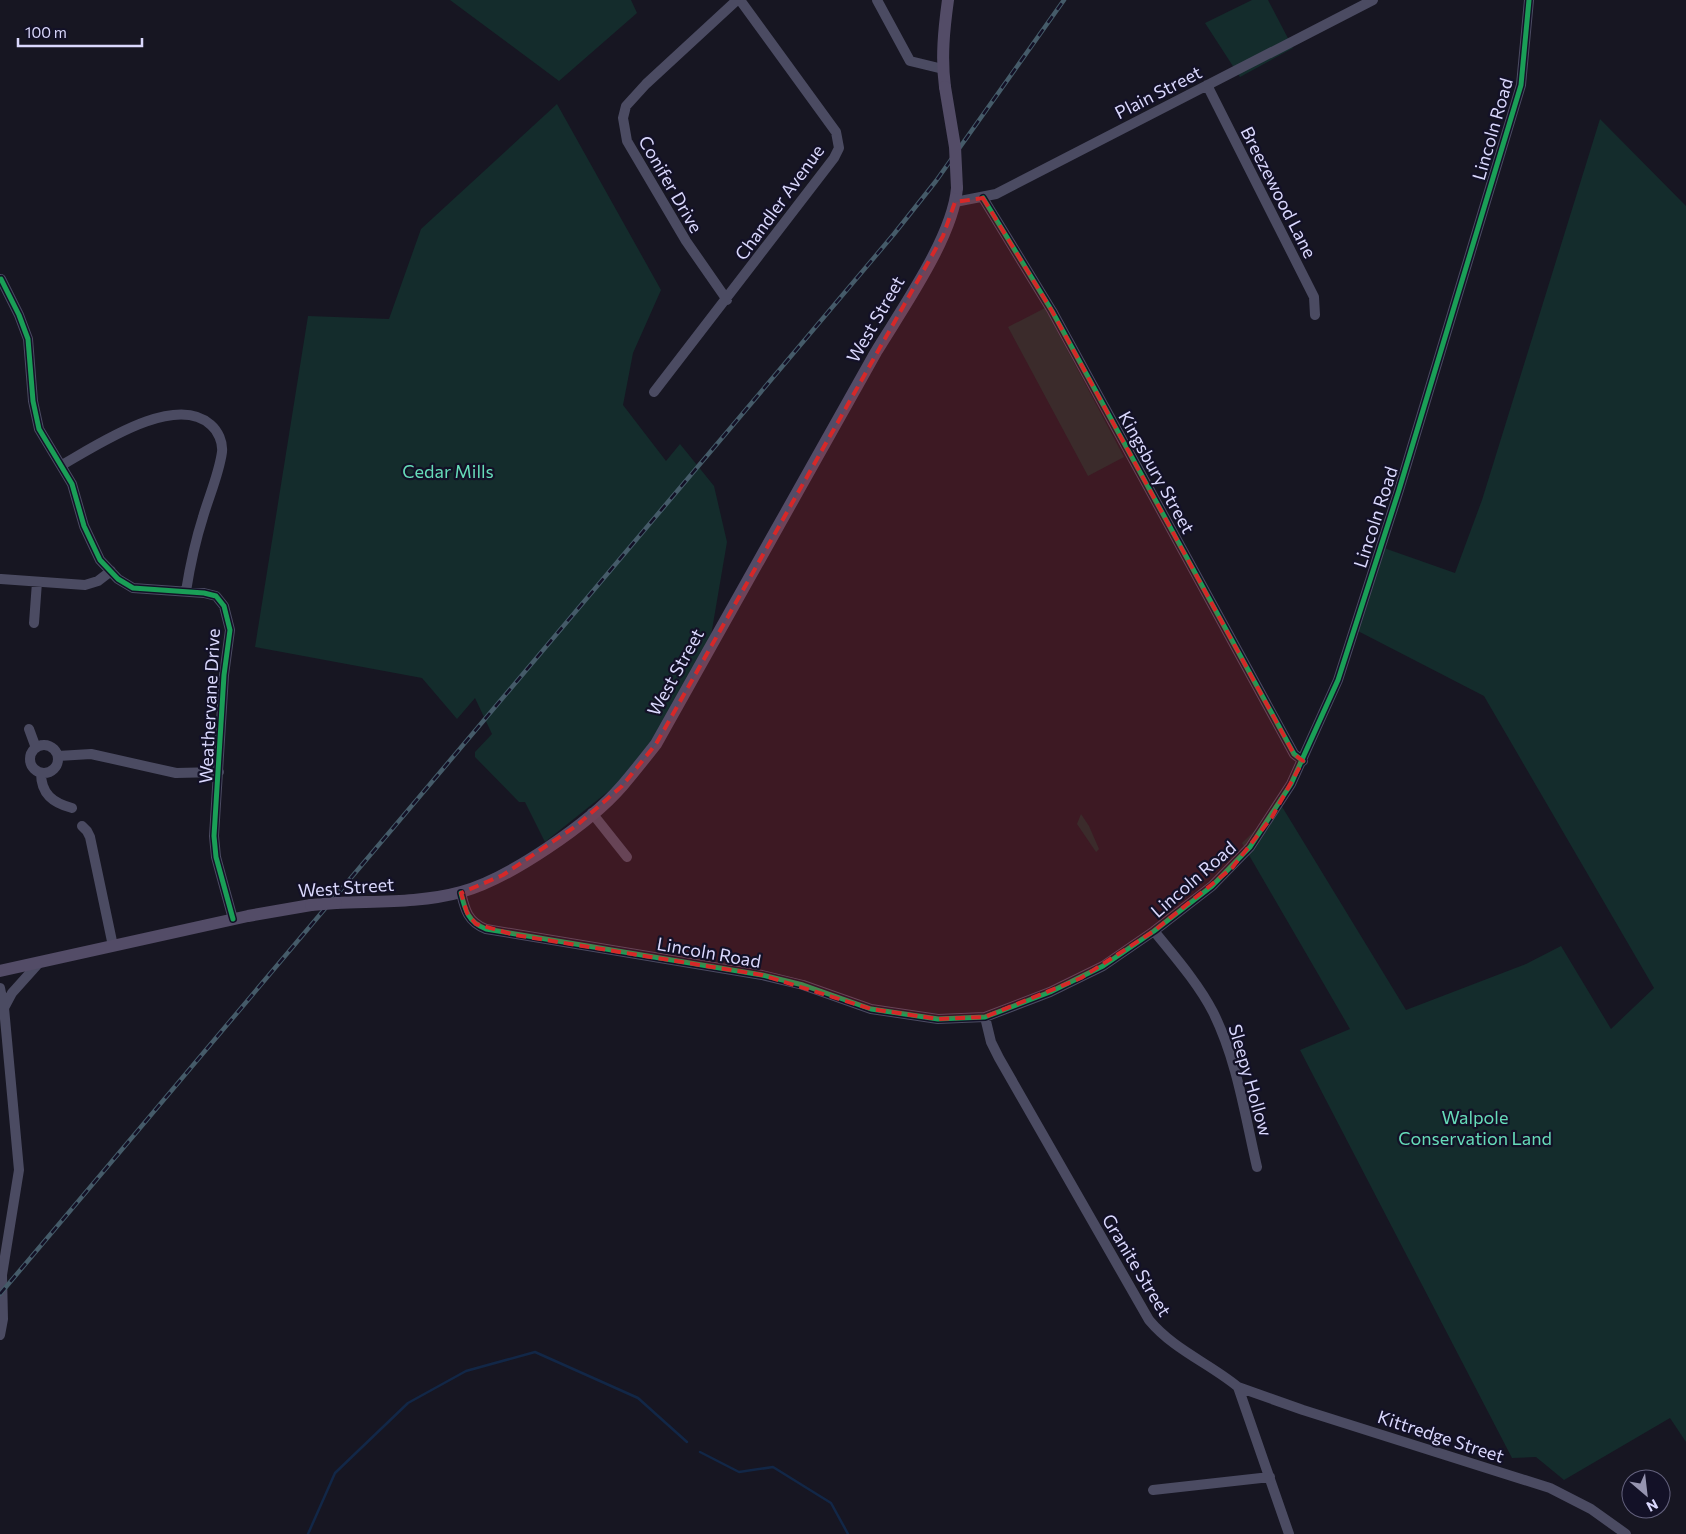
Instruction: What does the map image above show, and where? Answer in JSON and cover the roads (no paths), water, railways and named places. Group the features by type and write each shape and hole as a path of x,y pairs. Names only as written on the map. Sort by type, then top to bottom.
{"main road":[{"name":"West Street","path":"0,972 233,919 336,903 411,900 461,892 503,875 547,848 592,813 622,786 656,744 943,236 958,188 955,146 943,70 944,26 948,0"}],"street":[{"name":"Chandler Avenue","path":"654,392 727,300 834,158 839,148 836,132 738,0"},
{"name":"Conifer Drive","path":"727,300 686,241 627,141 623,118 626,106 646,84 738,0"},
{"path":"877,0 910,62 943,70"},
{"name":"Plain Street","path":"955,202 996,194 1373,0"},
{"name":"Lincoln Road","path":"461,892 470,918 482,927 492,930 762,975 803,985 871,1009 938,1019 985,1017 1081,978 1103,966 1154,931 1212,886 1250,846 1272,817 1303,761 1338,680 1399,490 1504,145 1520,85 1529,0"},
{"name":"Breezewood Lane","path":"1207,85 1314,297 1315,315"},
{"name":"Kingsbury Street","path":"983,198 1052,310 1294,754 1303,761"},
{"name":"Weathervane Drive","path":"1,279 19,315 28,339 33,401 39,429 72,484 84,526 100,560 118,579 133,588 186,591 216,596 227,616 230,630 224,675 220,772 214,836 215,850 233,919"},
{"path":"62,465 136,424 160,417 188,415 205,419 215,428 221,439 222,449 219,468 190,562 186,591"},
{"path":"1,579 85,584 98,581 110,571"},
{"path":"34,623 37,582"},
{"path":"29,729 36,748 30,760 34,768 42,772 54,769 58,756"},
{"path":"36,748 49,746 58,756 98,755 176,773 220,772"},
{"path":"42,772 43,788 49,796 54,802 72,808"},
{"path":"592,813 627,857"},
{"path":"82,826 88,831 90,837 113,946"},
{"name":"Sleepy Hollow","path":"1154,931 1201,991 1219,1024 1229,1053 1258,1168"},
{"path":"4,1008 12,993 38,964"},
{"path":"0,988 4,1008 19,1170 2,1275 3,1318 0,1335"},
{"name":"Granite Street","path":"985,1017 991,1042 999,1058 1149,1320 1171,1343 1225,1376 1238,1387"},
{"path":"1238,1387 1289,1534"},
{"name":"Kittredge Street","path":"1238,1387 1303,1410 1550,1488 1591,1509 1626,1534"},
{"path":"1153,1490 1270,1477"}],"waterway":[{"path":"308,1534 335,1473 408,1403 466,1371 535,1352 638,1398 687,1442"},
{"path":"700,1452 739,1472 773,1467 831,1503 848,1534"}],"railway":[{"path":"0,1294 894,234 936,181 1064,0"}],"park label":[{"name":"Cedar Mills","path":"448,471"},
{"name":"Walpole Conservation Land","path":"1475,1127"}]}
